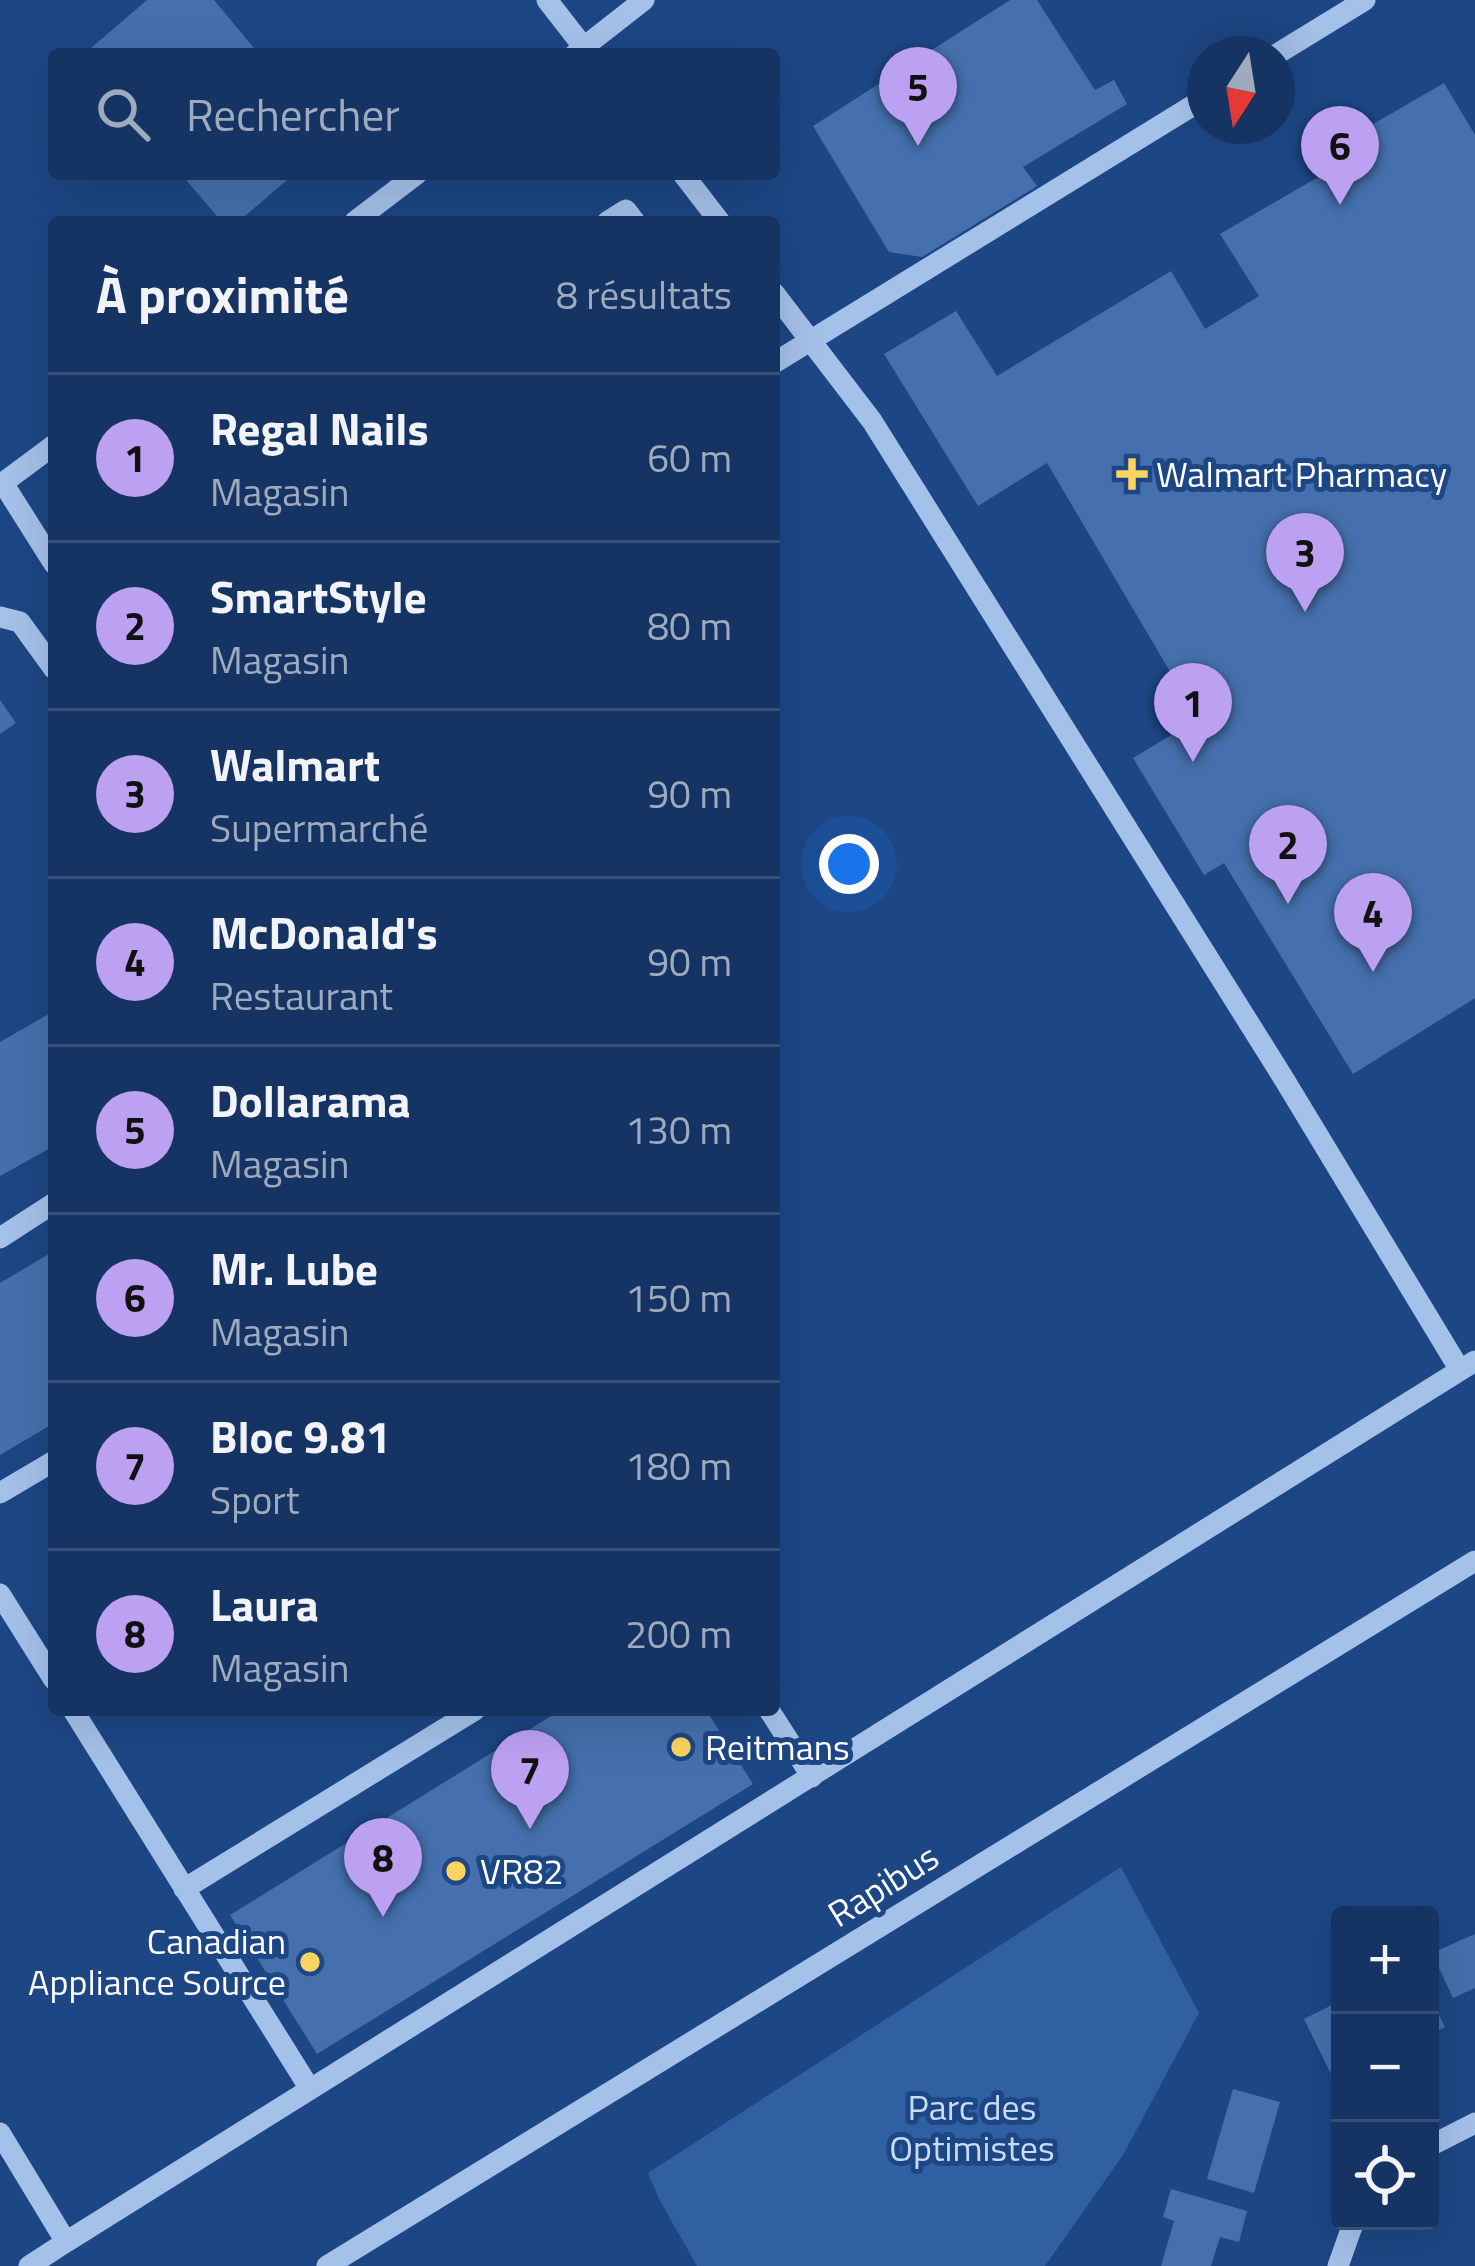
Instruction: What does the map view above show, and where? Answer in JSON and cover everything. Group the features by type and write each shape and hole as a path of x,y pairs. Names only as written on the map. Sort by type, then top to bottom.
{"street":[{"path":"548,0 579,48"},
{"path":"587,48 644,0"},
{"path":"1295,43 1365,0"},
{"path":"780,359 1187,109"},
{"path":"362,216 409,180"},
{"path":"688,180 715,216"},
{"path":"28,2266 1468,1366 872,421 780,301"},
{"path":"48,450 2,484 48,555"},
{"path":"0,617 20,622 48,661"},
{"path":"0,1238 48,1208"},
{"path":"0,1493 48,1464"},
{"name":"Rapibus","path":"327,2266 1475,1561"},
{"path":"0,1594 48,1670"},
{"path":"77,1716 310,2090"},
{"path":"184,1888 465,1716"},
{"path":"774,1716 812,1777"},
{"path":"1439,2141 1475,2123"},
{"path":"0,2133 65,2242"},
{"path":"1338,2266 1351,2230"}],"green space":[{"name":"Parc des Optimistes","path":"1121,1867 1199,2013 1123,2155 1045,2266 697,2266 648,2173"}],"building":[{"path":"147,0 214,0 254,48 91,48"},
{"path":"1010,0 1037,0 1095,90 1114,80 1127,104 1023,167 1037,186 922,257 889,252 813,126"},
{"path":"1444,83 1475,135 1475,998 1353,1074 1224,863 1204,875 1133,758 1198,719 1047,463 978,506 884,354 956,311 997,376 1171,271 1205,329 1259,296 1220,234 1320,176 1313,159"},
{"path":"186,180 287,180 245,216 217,216"},
{"path":"0,700 16,723 0,734"},
{"path":"48,1014 48,1149 0,1176 0,1042"},
{"path":"48,1255 48,1427 0,1455 0,1283"},
{"path":"551,1716 710,1716 753,1784 317,2054 230,1915"},
{"path":"1475,1934 1475,1988 1453,1998 1439,1968 1439,1950"},
{"path":"1331,2006 1331,2074 1304,2019"},
{"path":"1233,2089 1280,2102 1254,2193 1207,2179"},
{"path":"1171,2189 1247,2211 1239,2242 1220,2237 1211,2266 1161,2266 1174,2221 1163,2217"}],"place":[{"name":"Dollarama","path":"918,146"},
{"name":"Mr. Lube","path":"1340,205"},
{"name":"Walmart Pharmacy","path":"1132,474"},
{"name":"Walmart","path":"1305,612"},
{"name":"Regal Nails","path":"1193,762"},
{"name":"SmartStyle","path":"1288,904"},
{"name":"McDonald's","path":"1373,972"},
{"name":"Reitmans","path":"681,1747"},
{"name":"Bloc 9.81","path":"530,1829"},
{"name":"VR82","path":"456,1871"},
{"name":"Laura","path":"383,1917"},
{"name":"Canadian Appliance Source","path":"310,1962"}]}
